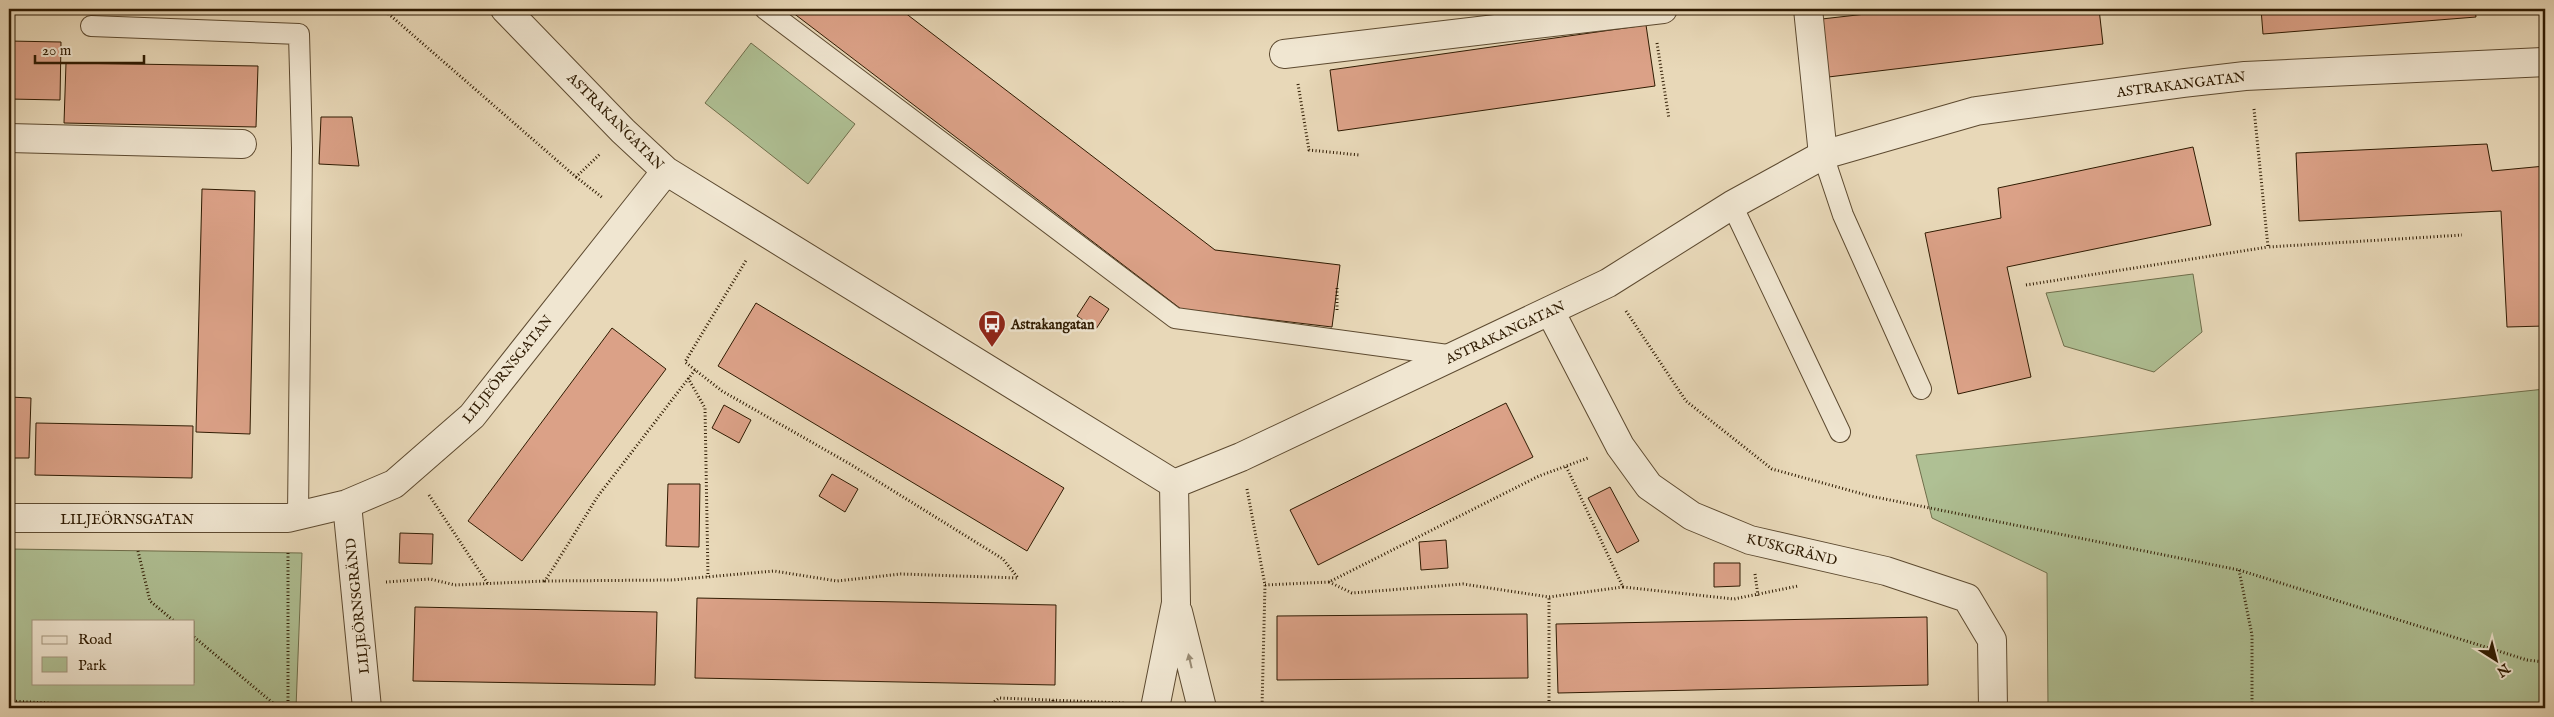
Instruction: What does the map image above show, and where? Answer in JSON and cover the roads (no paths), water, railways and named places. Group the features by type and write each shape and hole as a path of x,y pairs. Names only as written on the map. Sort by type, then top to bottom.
{"street":[{"name":"ASTRAKANGATAN","path":"505,9 623,131 666,171 1174,484 1241,456 1608,283 1732,205 1823,155 1976,111 2251,76 2545,62"},
{"path":"1284,54 1564,14 1657,9"},
{"path":"1808,9 1823,155"},
{"path":"9,138 242,144"},
{"name":"LILJEÖRNSGATAN","path":"9,518 293,517 347,504 394,484 472,416 666,171"},
{"name":"KUSKGRÄND","path":"1550,311 1620,446 1648,486 1692,516 1750,540 1886,571 1967,598 1992,640 1993,708"},
{"path":"1155,708 1176,603 1174,484"},
{"name":"LILJEÖRNSGRÄND","path":"347,504 367,708"},
{"path":"1176,603 1202,708"}],"lane":[{"path":"765,9 1175,318 1456,356"},
{"path":"91,26 299,34 302,148 293,517"},
{"path":"1823,155 1843,215 1921,389"},
{"path":"1732,205 1840,432"}],"place":[{"name":"Astrakangatan","path":"992,348"}]}
